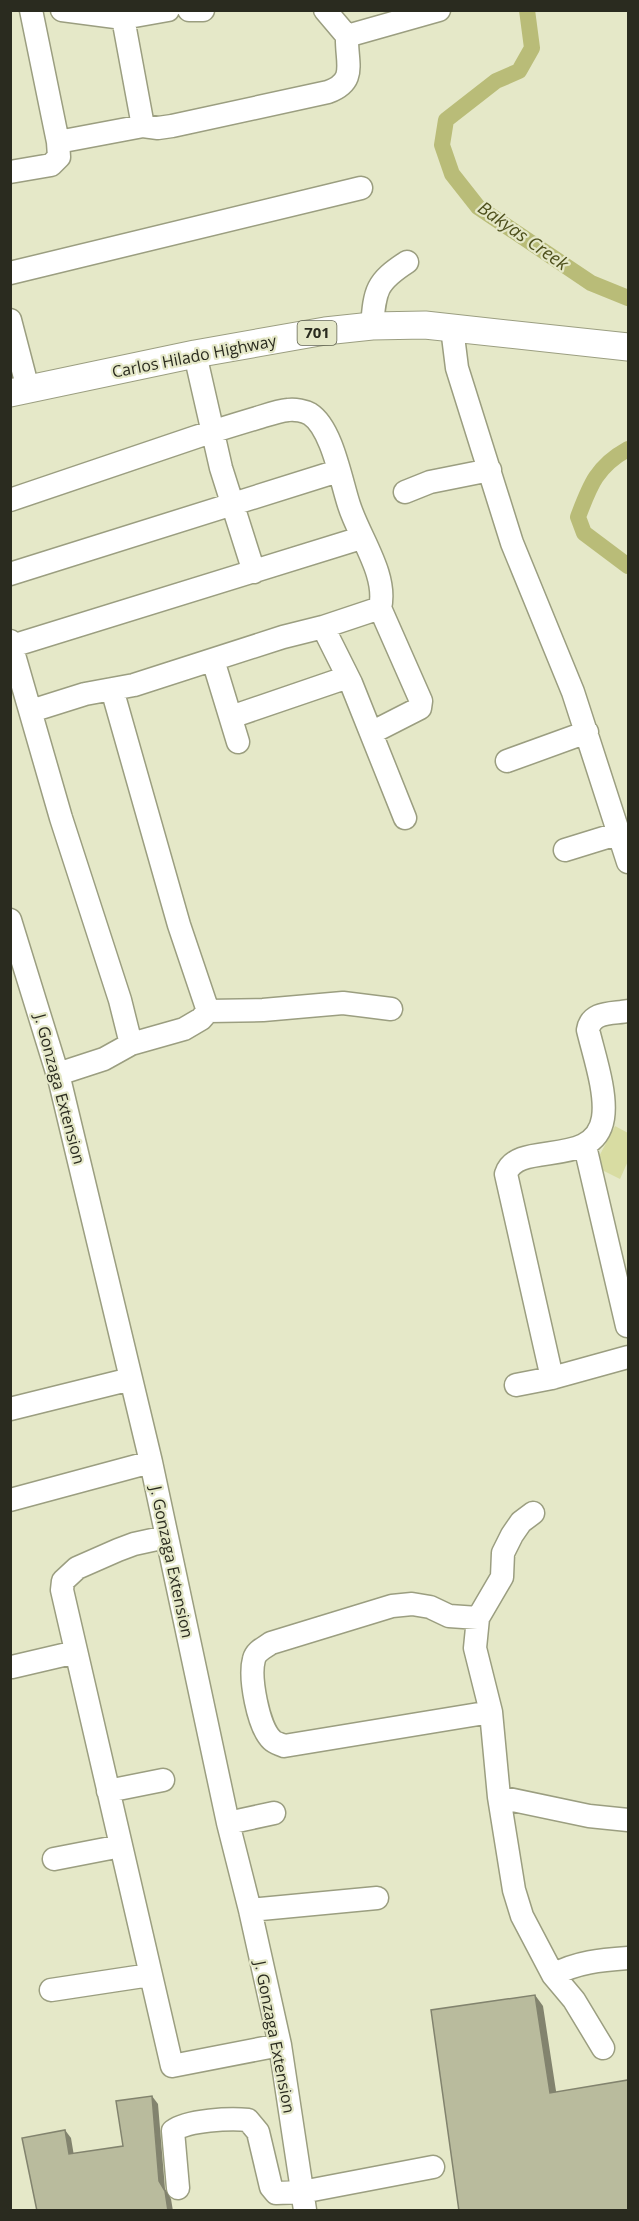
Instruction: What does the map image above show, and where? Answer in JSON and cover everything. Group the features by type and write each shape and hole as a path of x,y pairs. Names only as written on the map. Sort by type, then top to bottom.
{"main road":[{"name":"Carlos Hilado Highway","path":"19,391 195,354 325,331 372,326 405,325 452,328 628,347"}],"street":[{"path":"10,172 51,165 59,157 58,142 31,10"},
{"path":"62,10 123,18 168,10"},
{"path":"189,10 204,10"},
{"path":"58,142 143,126 158,128 171,126 327,92 340,87 348,75 348,36 325,10"},
{"path":"348,36 439,10"},
{"path":"123,18 143,126"},
{"path":"10,273 361,188"},
{"path":"372,326 378,288 388,274 407,262"},
{"path":"10,320 19,391"},
{"path":"452,328 457,368 512,543 573,692 628,862"},
{"path":"195,354 221,468 254,572"},
{"path":"10,500 214,431 281,411 299,410 310,414 327,435 361,538 370,554 380,583 382,598 380,608 417,691 421,706 371,733"},
{"path":"405,492 430,482 490,470"},
{"path":"10,574 338,471"},
{"path":"131,1044 120,1000 61,818 11,644 361,538"},
{"path":"31,711 84,694 134,684 283,636 323,627 380,608"},
{"path":"323,627 348,677 405,818"},
{"path":"213,660 238,742"},
{"path":"231,717 348,677"},
{"path":"112,689 179,925 208,1011"},
{"path":"507,761 586,732"},
{"path":"565,850 620,833"},
{"name":"J. Gonzaga Extension","path":"10,920 58,1074 131,1379 228,1823 280,2045 304,2201"},
{"path":"58,1074 104,1059 131,1044 184,1029 201,1019 208,1011 263,1010 343,1003 391,1009"},
{"path":"552,1378 506,1174 508,1167 517,1160 585,1146 600,1129 604,1105 588,1030 590,1022 595,1017 628,1011"},
{"path":"516,1385 628,1358 623,1345 623,1336 628,1325 585,1146"},
{"path":"10,1409 131,1379"},
{"path":"10,1500 150,1462"},
{"path":"533,1512 521,1522 503,1554 502,1576 478,1618 475,1648 491,1712 499,1797 514,1890 522,1916 553,1975 574,2000 603,2048"},
{"path":"166,1537 134,1544 77,1568 63,1581 62,1590 172,2066 280,2045"},
{"path":"478,1618 449,1616 430,1607 412,1604 392,1606 271,1643 257,1653 254,1660 253,1677 260,1721 273,1742 284,1746 491,1712"},
{"path":"12,1667 76,1652"},
{"path":"108,1791 163,1780"},
{"path":"499,1797 589,1816 628,1820"},
{"path":"228,1823 274,1813"},
{"path":"54,1859 121,1846"},
{"path":"250,1910 377,1898"},
{"path":"553,1975 589,1961 628,1958"},
{"path":"51,1990 150,1975"},
{"path":"178,2188 174,2130 181,2126 208,2122 245,2120 251,2122 258,2132 274,2193 304,2201 433,2167"}],"green space":[{"path":"615,1126 628,1133 628,1161 620,1179 594,1166"}],"building":[{"path":"535,1995 550,2093 628,2080 628,2211 459,2211 431,2010"},
{"path":"152,2096 159,2181 165,2191 168,2211 37,2211 22,2138 65,2130 69,2154 123,2146 116,2101"}],"waterway":[{"name":"Bakyas Creek","path":"527,10 532,48 519,71 496,81 446,120 442,145 452,174 478,207 591,283 628,298"},
{"name":"Bakyas Creek","path":"628,449 617,455 596,477 578,517 584,533 628,566"}]}
